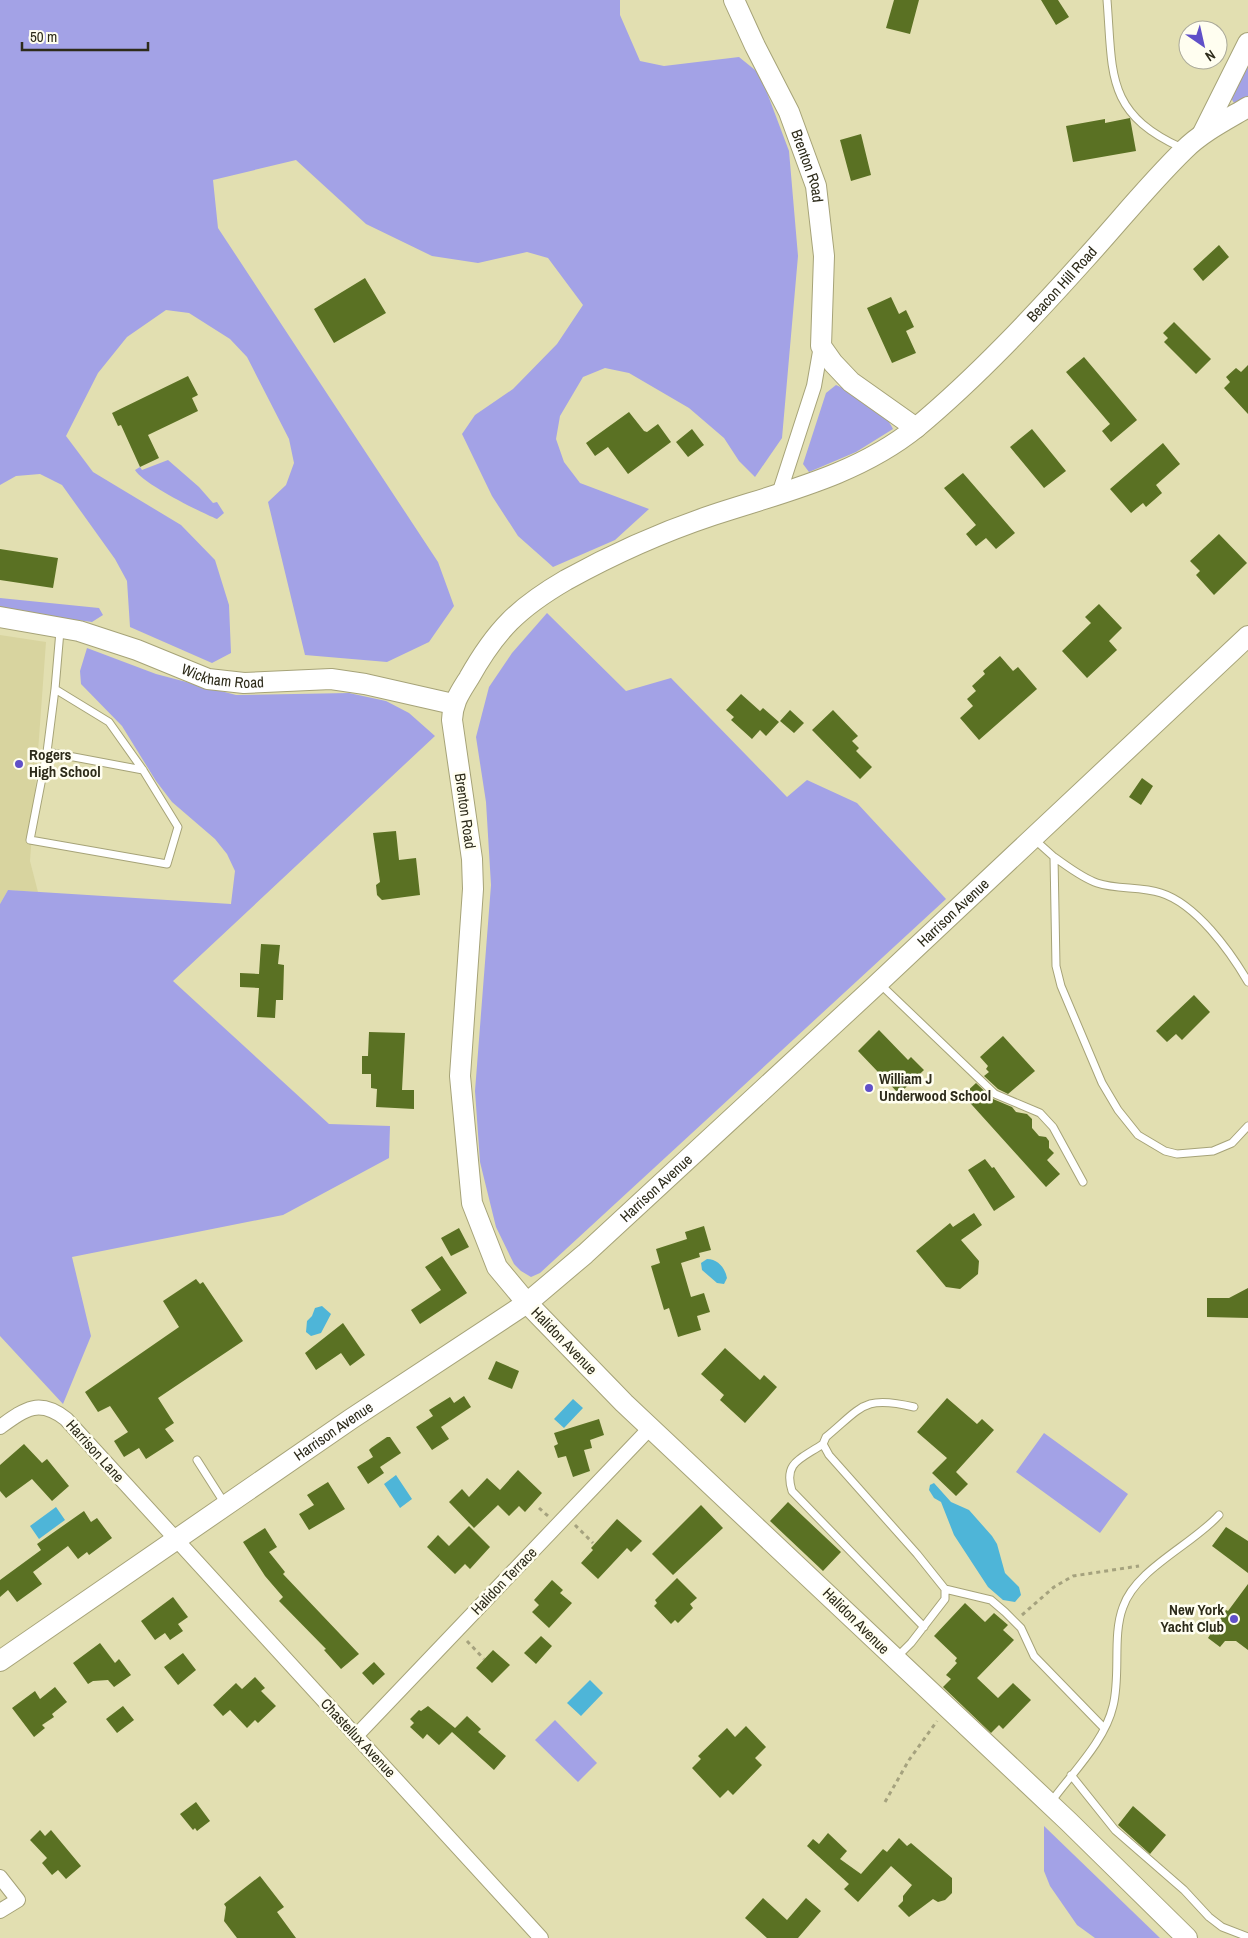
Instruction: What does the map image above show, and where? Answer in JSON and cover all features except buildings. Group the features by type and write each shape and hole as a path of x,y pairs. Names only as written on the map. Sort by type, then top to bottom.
{"street":[{"name":"Brenton Road","path":"734,0 789,112 816,186 824,256 821,346 814,386 779,494"},
{"name":"Beacon Hill Road","path":"1202,136 1248,43"},
{"name":"Beacon Hill Road","path":"916,428 1054,295 1184,149 1248,106"},
{"path":"453,704 488,644 526,605 572,577 616,554 695,522 849,469 885,450 916,428 851,382 832,363 821,346"},
{"name":"Wickham Road","path":"0,617 60,628 137,650 208,679 244,683 331,679 366,684 453,704"},
{"name":"Harrison Avenue","path":"0,1662 225,1504 527,1304 585,1254 879,983 1248,636"},
{"name":"Brenton Road","path":"453,704 454,741 472,859 470,954 460,1076 472,1203 496,1267 527,1304"},
{"name":"Halidon Avenue","path":"527,1304 624,1403 651,1426 894,1659 1049,1804 1187,1938"},
{"name":"Harrison Lane","path":"0,1427 19,1413 31,1408 42,1406 55,1410 66,1418 174,1539"},
{"name":"Halidon Terrace","path":"356,1736 651,1426"},
{"name":"Chastellux Avenue","path":"174,1539 541,1938"},
{"path":"0,1877 18,1900 0,1911"}],"lane":[{"path":"1107,0 1113,73 1116,90 1123,104 1146,127 1165,140 1184,149"},
{"path":"55,689 109,722 143,770 178,827 167,864 30,840 47,752 60,628"},
{"path":"47,752 143,770"},
{"path":"1034,839 1054,857 1096,883 1149,890 1162,893 1183,903 1207,927 1236,962 1248,982"},
{"path":"1054,857 1056,966 1062,986 1102,1083 1118,1110 1138,1135 1165,1151 1177,1154 1213,1151 1232,1142 1248,1126"},
{"path":"879,983 995,1094 1040,1113 1052,1127 1083,1182"},
{"path":"914,1406 889,1401 872,1401 826,1437 823,1444 791,1466 788,1476 792,1491 924,1627"},
{"path":"823,1444 829,1454 917,1554 945,1589 991,1600 1021,1628 1034,1656 1104,1728"},
{"path":"197,1460 225,1504"},
{"path":"1049,1804 1104,1728 1114,1705 1122,1607 1132,1589 1206,1529 1218,1515"},
{"path":"894,1659 924,1627 945,1599 945,1589"},
{"path":"1071,1776 1116,1830 1184,1890 1209,1917 1222,1927 1248,1937"}],"path":[{"path":"566,1516 593,1542"},
{"path":"1014,1622 1054,1587 1073,1576 1141,1566 1151,1572"},
{"path":"457,1630 484,1659"},
{"path":"885,1802 927,1732 946,1708"}],"shaded area":[{"path":"0,0 620,0 620,15 640,61 664,66 739,57 760,74 789,151 798,256 782,438 755,477 739,461 724,438 689,408 629,373 605,368 583,377 560,416 556,439 564,462 580,483 649,509 615,540 553,567 518,536 492,496 462,434 475,415 513,389 557,344 583,305 548,258 527,252 478,263 432,256 366,224 296,160 213,180 218,228 438,562 454,606 429,642 387,662 305,655 268,502 286,485 294,463 289,439 247,357 230,339 189,313 166,310 127,337 98,373 66,436 93,472 181,525 215,560 229,605 231,653 212,663 130,627 127,581 115,559 62,485 40,474 16,476 0,485"},
{"path":"1248,64 1248,96 1234,103 1231,98"},
{"path":"836,385 851,392 876,409 884,416 893,429 856,452 809,472 803,464 826,393"},
{"path":"168,460 199,487 213,503 217,502 224,513 217,519 198,510 160,490 140,476 135,470 140,467 142,470"},
{"path":"0,598 99,608 103,615 92,622 0,610"},
{"path":"547,613 626,691 671,678 787,797 807,780 857,803 946,899 540,1273 531,1277 514,1264 496,1227 480,1162 475,1091 491,885 486,802 476,737 489,687 512,653"},
{"name":"Rogers High School","path":"0,635 46,642 30,861 38,892 8,890 0,904"},
{"path":"87,648 156,674 236,695 349,693 386,701 409,713 435,736 173,981 329,1124 390,1126 389,1158 283,1215 72,1257 91,1336 63,1404 0,1336 0,904 8,890 231,904 235,871 227,854 215,839 172,802 156,781 122,726 81,684 80,671"},
{"path":"707,1259 718,1262 723,1268 727,1278 724,1284 717,1283 702,1270 701,1263"},
{"path":"322,1306 331,1314 321,1333 311,1336 306,1332 307,1321 312,1316 315,1308"},
{"path":"573,1399 583,1408 564,1428 554,1419"},
{"path":"1044,1433 1128,1494 1100,1533 1016,1472"},
{"path":"396,1475 412,1499 400,1508 384,1484"},
{"path":"934,1483 951,1502 969,1510 992,1536 997,1544 1005,1573 1019,1587 1021,1595 1015,1602 1003,1600 988,1587 954,1535 941,1502 934,1498 929,1490 930,1485"},
{"path":"56,1507 65,1520 39,1539 30,1526"},
{"path":"590,1680 603,1693 581,1716 567,1703"},
{"path":"555,1720 597,1763 578,1782 535,1740"},
{"path":"1044,1826 1160,1938 1095,1938 1077,1925 1050,1886 1044,1871"}],"place":[{"name":"Rogers High School","path":"19,764"},
{"name":"William J Underwood School","path":"869,1088"},
{"name":"New York Yacht Club","path":"1234,1619"}]}
